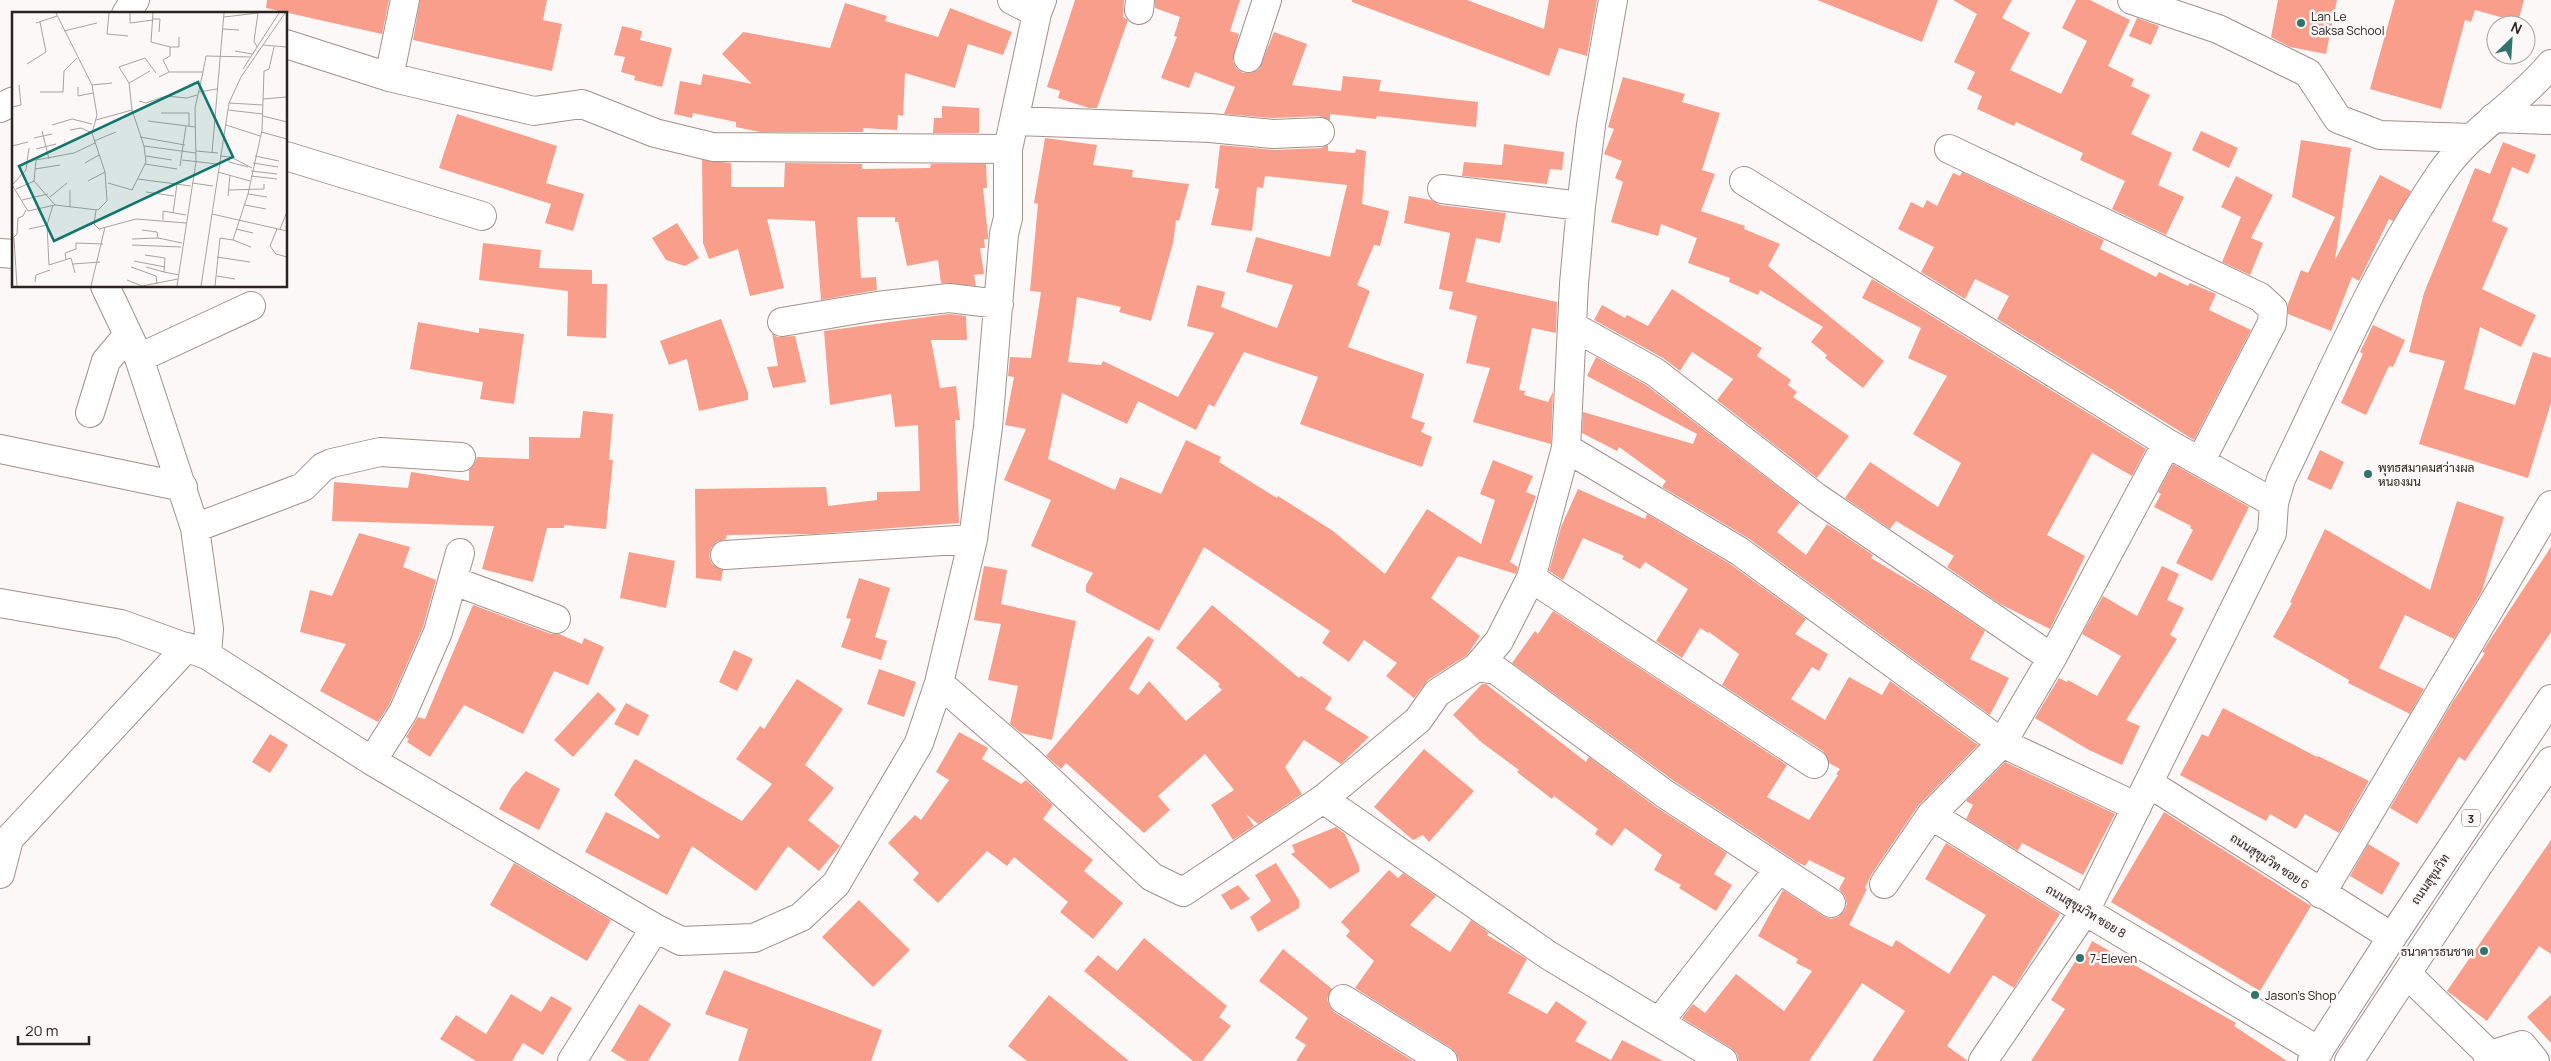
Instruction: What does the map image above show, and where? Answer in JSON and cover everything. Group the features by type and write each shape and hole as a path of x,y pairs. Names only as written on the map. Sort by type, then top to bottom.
{"street":[{"path":"127,12 135,0"},
{"path":"389,77 405,0"},
{"path":"0,603 121,624 197,651 372,761 655,928 681,941 754,938 801,917 836,884 914,752 939,683 973,539 988,427 1004,234 1008,218 1008,148 1040,6 1012,0"},
{"path":"1248,58 1267,0"},
{"path":"939,683 1028,760 1152,877 1183,892 1322,799 1418,720 1438,693 1477,666 1499,641 1531,578 1566,448 1580,206 1591,125 1613,0"},
{"path":"2132,0 2218,30 2308,74 2338,119 2380,135 2471,138"},
{"path":"288,45 389,77 534,112 582,104 655,133 713,147 1008,148"},
{"path":"1983,1061 2085,912 2272,533 2274,503 2281,479 2375,282 2442,172 2471,138 2551,64"},
{"path":"0,108 12,103"},
{"path":"2493,118 2551,120"},
{"path":"1014,120 1210,128 1273,134 1320,132"},
{"path":"1949,149 2260,297 2273,309 2272,323 2201,460"},
{"path":"288,157 482,216"},
{"path":"1744,181 2168,443 2274,503"},
{"path":"1442,189 1580,206"},
{"path":"0,874 4,838 197,651 209,629 195,528 183,487 134,346 106,288"},
{"path":"782,322 877,306 949,298 999,304"},
{"path":"90,413 106,361 134,346 251,306"},
{"path":"1574,327 1656,372 1816,497 2052,658"},
{"path":"1884,884 1931,816 2002,743 2052,658 2168,443"},
{"name":"ถนนสุขุมวิท ซอย 6","path":"1566,448 1739,552 2002,743 2143,796 2322,894 2392,937"},
{"path":"0,449 183,487"},
{"path":"195,528 303,487 323,467 332,463 380,452 461,457"},
{"path":"2322,894 2551,505"},
{"path":"725,555 973,539"},
{"path":"372,761 403,712 438,632 454,581 460,553"},
{"path":"1531,578 1814,764"},
{"path":"454,581 556,619"},
{"path":"1477,666 1496,670 1665,794 1778,870 1831,903"},
{"name":"ถนนสุขุมวิท","path":"2316,1056 2392,937 2551,700"},
{"path":"2349,1061 2479,864 2551,761"},
{"path":"1322,799 1548,955 1722,1061"},
{"name":"ถนนสุขุมวิท ซอย 8","path":"1931,816 2316,1056"},
{"path":"1659,1022 1778,870"},
{"path":"572,1061 655,928"},
{"path":"2407,974 2489,1058 2522,1046 2535,1061"},
{"path":"1343,999 1443,1061"}],"building":[{"path":"267,0 389,0 382,34 266,8"},
{"path":"420,0 547,0 543,20 562,24 552,71 413,40"},
{"path":"1075,0 1124,0 1123,17 1128,20 1097,108 1089,108 1058,98 1060,91 1047,87"},
{"path":"1155,0 1240,0 1230,31 1239,34 1233,61 1236,68 1243,73 1251,73 1259,69 1274,32 1307,44 1292,85 1341,91 1343,76 1381,80 1379,91 1478,102 1476,127 1377,116 1376,119 1330,114 1330,121 1319,116 1273,118 1224,114 1235,87 1195,72 1189,88 1161,78 1177,37 1174,36 1180,17 1155,8"},
{"path":"1352,0 1467,0 1544,29 1549,0 1597,0 1587,56 1559,48 1549,76 1352,2"},
{"path":"1817,0 1938,0 1922,42"},
{"path":"1953,0 2012,0 2002,18 2030,33 2010,70 2061,94 2087,41 2062,28 2076,0 2090,0 2130,20 2108,66 2134,79 2131,86 2150,95 2131,134 2172,153 2158,185 2184,197 2166,235 2112,209 2125,181 2080,160 2083,153 2016,122 2014,126 1977,109 1982,96 1967,89 1975,72 1954,62 1977,14"},
{"path":"2278,0 2337,0 2326,54 2290,47 2271,37"},
{"path":"2395,0 2524,0 2520,15 2493,15 2475,10 2471,22 2465,20 2441,109 2370,89"},
{"path":"845,3 887,16 885,21 938,37 950,8 1012,32 1003,55 968,44 955,88 905,73 903,116 898,115 897,130 863,128 863,132 760,132 736,127 736,122 693,113 692,118 674,114 680,81 701,85 703,74 752,84 722,54 743,32 830,48"},
{"path":"2137,18 2159,26 2151,45 2129,36"},
{"path":"622,26 642,31 640,40 672,48 662,87 634,80 635,76 621,72 625,57 614,55"},
{"path":"1623,77 1685,94 1682,102 1720,113 1702,170 1715,174 1701,211 1745,226 1744,229 1780,244 1768,266 1884,361 1863,388 1825,358 1827,355 1811,342 1823,327 1760,290 1758,295 1729,282 1730,278 1688,263 1697,238 1661,224 1658,236 1611,222 1623,182 1615,178 1622,161 1604,154 1614,129 1608,127"},
{"path":"942,106 979,108 979,133 933,133 934,118 942,118"},
{"path":"457,114 557,146 546,183 584,194 573,231 545,223 551,204 439,168"},
{"path":"2201,131 2238,148 2229,168 2192,150"},
{"path":"1045,138 1097,145 1093,165 1133,170 1132,177 1189,184 1179,221 1176,220 1173,243 1151,321 1119,312 1121,307 1077,297 1068,362 1101,365 1103,361 1178,397 1214,333 1187,326 1197,285 1225,292 1221,307 1277,328 1293,285 1246,272 1256,237 1330,257 1347,185 1265,176 1263,188 1257,187 1252,231 1211,225 1219,189 1215,188 1220,145 1274,150 1321,148 1328,145 1328,151 1355,153 1356,149 1366,151 1362,204 1389,211 1380,246 1374,245 1357,285 1370,291 1348,347 1424,374 1411,418 1425,423 1421,432 1432,437 1422,467 1300,424 1318,377 1244,352 1214,407 1209,404 1196,430 1138,401 1127,424 1062,393 1048,459 1115,490 1120,477 1161,494 1186,440 1221,457 1219,462 1333,531 1385,574 1427,509 1481,544 1495,500 1480,494 1493,460 1533,476 1526,492 1536,496 1510,562 1518,567 1516,574 1458,556 1431,598 1480,636 1467,655 1428,680 1414,698 1386,676 1397,663 1364,640 1349,662 1322,643 1330,631 1204,547 1159,631 1086,592 1086,585 1093,573 1031,546 1051,500 1004,480 1026,429 1005,425 1014,377 1008,376 1010,357 1031,358 1041,292 1030,291 1038,204 1034,203"},
{"path":"2301,140 2351,148 2335,260 2380,175 2411,191 2393,221 2389,219 2359,281 2352,277 2331,331 2288,314 2288,304 2301,270 2308,273 2335,217 2292,197"},
{"path":"2503,142 2536,155 2528,174 2512,167 2492,221 2508,228 2482,289 2536,315 2521,347 2480,327 2464,389 2515,405 2533,352 2551,358 2551,403 2528,478 2419,444 2445,361 2409,352 2424,293 2475,168 2490,174"},
{"path":"1504,144 1564,152 1562,170 1550,169 1547,184 1462,176 1464,162 1502,165"},
{"path":"702,160 731,163 731,187 784,187 785,163 862,164 862,169 930,168 931,164 986,164 987,188 983,188 988,239 984,239 985,248 980,248 984,274 974,275 976,286 941,283 938,260 907,266 898,222 895,222 895,217 857,217 861,278 876,277 877,290 821,300 815,221 767,219 784,288 750,296 738,249 709,259 703,243"},
{"path":"1962,172 2104,240 2100,249 2156,277 2159,272 2188,286 2190,283 2216,294 2209,310 2251,330 2194,440 1997,319 2009,296 1975,279 1965,299 1921,272 1934,247 1898,229 1911,202 1923,208 1927,200 1937,206 1953,173 1960,176"},
{"path":"2236,176 2273,195 2251,238 2263,243 2250,275 2222,262 2241,217 2221,207"},
{"path":"1409,196 1431,200 1440,205 1506,213 1500,243 1476,238 1466,282 1557,302 1556,333 1532,328 1519,390 1525,391 1524,395 1548,402 1553,392 1551,444 1473,422 1490,368 1466,363 1477,316 1449,309 1453,292 1439,289 1450,233 1404,223"},
{"path":"677,223 699,258 685,266 666,260 652,238"},
{"path":"483,243 541,250 539,268 592,270 592,284 607,284 606,338 567,336 568,291 479,280"},
{"path":"1872,279 2146,449 2132,476 2092,453 2047,535 2085,556 2050,629 2000,604 1947,567 1954,556 1896,521 1890,529 1845,498 1870,462 1938,507 1961,463 1913,434 1947,376 1908,358 1921,328 1862,298"},
{"path":"1672,289 1762,348 1757,356 1791,380 1788,385 1797,392 1793,397 1849,436 1817,478 1717,400 1733,379 1692,352 1680,371 1663,358 1594,320 1602,305 1625,318 1627,315 1648,326"},
{"path":"949,314 966,316 967,340 931,340 940,388 956,386 960,420 955,420 959,523 814,534 727,535 726,539 717,542 711,548 709,556 712,564 723,570 721,581 696,578 695,489 826,487 828,506 877,500 877,492 920,491 918,425 895,427 891,394 830,405 824,331"},
{"path":"721,319 748,393 748,400 699,411 687,359 669,365 660,341"},
{"path":"418,322 479,333 479,328 524,334 514,404 480,399 483,382 410,369"},
{"path":"2373,325 2405,340 2393,367 2389,366 2366,415 2341,403 2363,354 2360,352"},
{"path":"772,333 777,337 795,336 806,382 773,388 767,367 778,366"},
{"path":"1596,357 1646,385 1799,503 1777,532 1806,555 1827,524 1873,555 1871,558 1931,594 1985,631 1970,659 2009,678 1990,715 1748,538 1662,487 1666,481 1619,447 1617,451 1582,433 1583,412 1693,444 1697,434 1587,376"},
{"path":"583,411 613,414 609,460 613,460 606,529 564,525 564,528 547,528 533,582 482,569 494,526 332,521 334,482 408,488 411,472 469,481 469,470 474,465 477,457 529,459 529,437 580,438"},
{"path":"2320,450 2344,462 2331,490 2307,479"},
{"path":"2173,464 2249,507 2212,581 2176,563 2193,530 2190,528 2191,526 2154,507 2161,494 2158,492"},
{"path":"1578,489 1645,519 1647,514 1730,564 1806,619 1795,634 1828,654 1819,671 1812,667 1791,699 1825,720 1849,677 1882,695 1890,681 1978,745 1918,806 1871,875 1865,888 1867,889 1849,925 1892,947 1896,940 1949,974 1986,915 1925,879 1946,843 2060,914 2014,988 1993,975 1947,1046 1968,1061 1872,1061 1905,1011 1862,983 1809,1061 1739,1061 1737,1054 1731,1048 1682,1018 1693,1004 1705,1013 1736,974 1784,1011 1812,971 1796,963 1798,959 1758,936 1783,890 1823,916 1831,919 1838,917 1844,911 1847,904 1845,896 1839,889 1845,878 1809,860 1805,866 1797,862 1674,781 1512,663 1535,631 1538,634 1553,611 1787,765 1767,797 1809,820 1840,769 1829,763 1823,751 1722,685 1739,654 1709,632 1700,628 1682,658 1656,641 1688,589 1645,562 1640,569 1622,559 1624,556 1583,538 1563,580 1549,571 1561,527"},
{"path":"2457,501 2504,517 2482,591 2454,639 2405,615 2379,668 2424,689 2410,714 2348,683 2349,680 2273,637 2292,603 2290,602 2325,529 2430,590"},
{"path":"359,533 410,547 403,567 436,580 423,627 389,705 378,722 320,691 346,644 300,632 310,590 332,596"},
{"path":"2551,547 2551,632 2465,761 2459,757 2417,824 2390,808 2452,703 2485,653 2482,652"},
{"path":"629,552 675,561 666,608 620,598"},
{"path":"984,566 1007,570 1001,604 1076,621 1052,740 1021,733 1010,724 1018,686 988,680 1001,624 974,620"},
{"path":"2162,566 2179,574 2167,600 2184,608 2170,635 2177,639 2126,720 2140,726 2122,765 2089,750 2035,718 2059,678 2067,682 2068,680 2097,696 2121,656 2082,634 2103,596 2137,616"},
{"path":"859,578 890,588 875,637 887,641 881,660 841,647 851,619 846,618"},
{"path":"473,605 551,634 559,634 582,644 584,638 604,647 588,685 554,671 523,734 464,705 430,757 407,742 409,739 406,737 418,717 425,719"},
{"path":"1212,605 1299,678 1301,676 1332,698 1325,709 1369,737 1341,764 1304,740 1285,767 1302,794 1258,824 1246,814 1254,826 1233,840 1211,805 1234,790 1205,754 1158,796 1170,810 1144,833 1066,763 1061,769 1046,756 1148,636 1154,640 1129,689 1138,695 1149,681 1186,721 1222,690 1218,686 1220,684 1176,648"},
{"path":"734,650 753,659 737,691 719,682"},
{"path":"879,669 916,682 904,717 867,704"},
{"path":"797,679 843,709 805,765 834,788 808,820 840,846 819,871 788,846 756,891 692,846 667,895 585,852 606,812 658,839 660,836 614,795 635,759 742,821 772,784 736,759 760,726 764,729"},
{"path":"1482,684 1486,684 1586,762 1589,757 1656,807 1727,853 1714,874 1732,885 1716,911 1679,888 1681,885 1654,870 1662,855 1625,828 1612,846 1595,834 1598,829 1554,796 1552,799 1517,772 1519,770 1481,742 1453,715"},
{"path":"598,692 616,709 573,757 554,740"},
{"path":"626,703 649,715 638,736 614,724"},
{"path":"2223,708 2317,757 2369,781 2339,833 2305,814 2296,829 2270,814 2266,821 2180,775 2202,734 2208,737"},
{"path":"959,732 988,748 982,759 1021,784 1026,780 1053,805 1043,819 1093,860 1084,871 1123,903 1093,939 1060,912 1068,902 1014,857 1007,866 987,851 938,903 913,880 919,873 888,843 915,815 921,820 949,780 936,772"},
{"path":"270,734 288,745 270,773 252,762"},
{"path":"1424,749 1474,791 1429,842 1423,835 1413,840 1374,807"},
{"path":"2005,762 2115,814 2083,875 2022,843 2018,851 1966,819 1973,805 1966,801"},
{"path":"526,771 560,789 539,830 499,809 511,788"},
{"path":"2164,812 2311,906 2260,991 2111,902"},
{"path":"1336,827 1345,834 1359,866 1359,872 1330,889 1291,854 1295,852 1292,845"},
{"path":"2551,840 2551,954 2539,946 2487,1021 2447,991"},
{"path":"2368,844 2400,863 2382,895 2350,876"},
{"path":"514,863 611,920 587,961 490,905"},
{"path":"1276,863 1299,900 1299,908 1258,932 1250,917 1271,901 1255,875"},
{"path":"1389,870 1398,878 1403,873 1436,896 1410,925 1450,952 1471,920 1489,933 1487,935 1527,959 1508,993 1547,1014 1556,1001 1587,1022 1575,1041 1611,1060 1622,1040 1663,1061 1459,1061 1456,1053 1451,1048 1355,988 1374,961 1346,936 1350,931 1341,922"},
{"path":"1238,885 1250,899 1231,910 1221,895"},
{"path":"859,900 910,950 873,987 822,937"},
{"path":"1144,938 1227,1006 1219,1017 1231,1026 1202,1061 1193,1061 1084,971 1098,955 1117,971"},
{"path":"2092,941 2236,1023 2234,1026 2287,1061 2031,1061 2065,1009 2051,1000 2078,957 2083,959"},
{"path":"1283,949 1332,989 1327,999 1334,1012 1413,1061 1296,1061 1306,1045 1295,1038 1308,1018 1259,981"},
{"path":"724,970 882,1030 871,1061 738,1061 748,1029 705,1014"},
{"path":"511,994 541,1012 551,996 572,1008 543,1055 523,1043 512,1061 476,1061 440,1039 456,1015 486,1034"},
{"path":"1049,995 1129,1061 1027,1061 1008,1046"},
{"path":"2551,995 2551,1043 2527,1017"},
{"path":"639,1004 671,1024 648,1061 627,1061 611,1051"}],"place":[{"name":"Lan Le Saksa School","path":"2301,23"},
{"name":"พุทธสมาคมสว่างผล หนองมน","path":"2368,474"},
{"name":"ธนาคารธนชาต","path":"2484,951"},
{"name":"7-Eleven","path":"2080,958"},
{"name":"Jason's Shop","path":"2255,995"}]}
